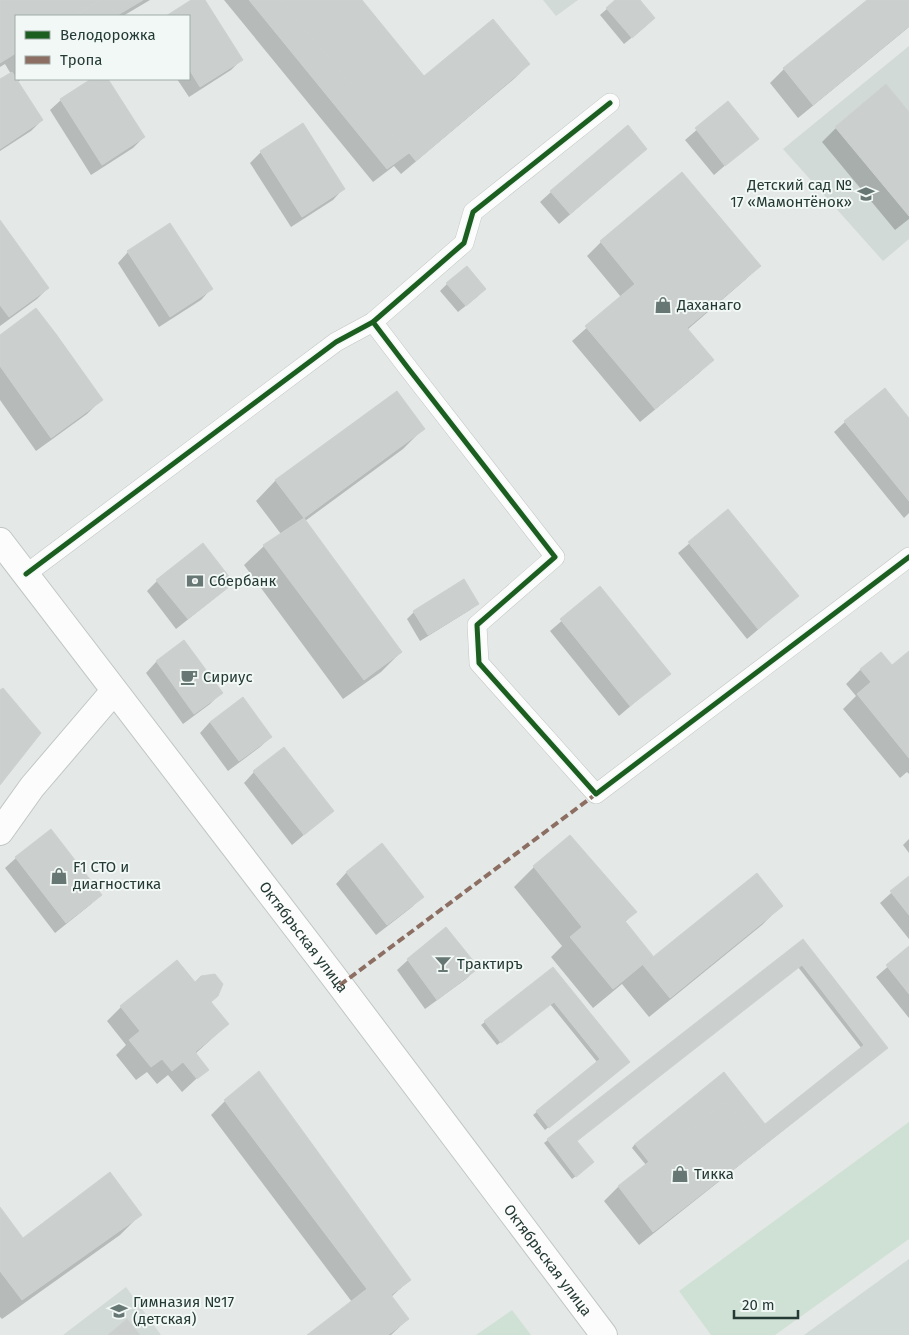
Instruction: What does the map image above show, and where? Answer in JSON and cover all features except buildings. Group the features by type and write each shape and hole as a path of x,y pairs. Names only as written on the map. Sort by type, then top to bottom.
{"main road":[{"name":"Октябрьская улица","path":"0,541 26,574 109,697 588,1335"},
{"name":"Октябрьская улица","path":"0,566 109,697 331,973 604,1335"},
{"path":"0,832 32,787 109,697"}],"street":[{"path":"26,574 336,342 373,322 464,243 474,212 610,103"},
{"path":"373,322 555,557 477,625 479,663 596,794 909,557"}],"shaded area":[{"path":"543,0 578,0 556,16"},
{"name":"Детский сад № 17 «Мамонтёнок»","path":"909,46 909,239 883,261 783,149"},
{"path":"909,1259 909,1335 804,1335"},
{"name":"Гимназия №17 (детская)","path":"126,1287 161,1335 63,1335"}],"green space":[{"path":"909,1122 909,1239 775,1335 711,1335 679,1291"},
{"path":"512,1310 531,1335 476,1335"}],"marked path":[{"path":"340,985 596,794"}],"cycle path":[{"path":"26,574 336,342 373,322 464,243 473,212 610,103"},
{"path":"373,322 555,557 477,625 479,663 596,794 909,557"}],"place":[{"name":"Детский сад № 17 «Мамонтёнок»","path":"866,194"},
{"name":"Даханаго","path":"663,305"},
{"name":"Сбербанк","path":"195,581"},
{"name":"Сириус","path":"189,677"},
{"name":"F1 СТО и диагностика","path":"59,876"},
{"name":"Трактиръ","path":"443,964"},
{"name":"Тикка","path":"680,1174"},
{"name":"Гимназия №17 (детская)","path":"119,1311"}]}
